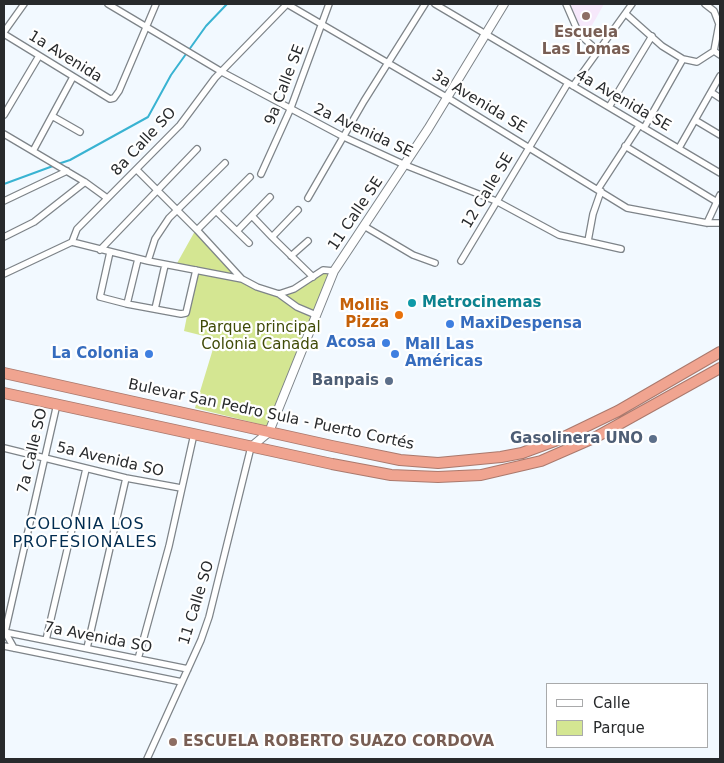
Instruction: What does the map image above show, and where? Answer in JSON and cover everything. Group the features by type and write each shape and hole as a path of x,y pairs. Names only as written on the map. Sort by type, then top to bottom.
{"highway":[{"name":"Bulevar San Pedro Sula - Puerto Cortés","path":"4,373 400,460 438,463 501,457 560,439 618,411 720,352"},
{"path":"4,394 391,475 438,477 481,475 541,461 588,440 720,368"}],"street":[{"path":"4,34 24,4"},
{"name":"2a Avenida SE","path":"108,4 222,72 290,110 344,137 405,165 496,201 559,235 621,248"},
{"path":"147,26 156,4"},
{"name":"3a Avenida SE","path":"287,4 530,147 627,208 707,223"},
{"name":"8a Calle SO","path":"72,242 77,229 180,125 205,88 287,4"},
{"name":"9a Calle SE","path":"262,174 290,110 329,4"},
{"path":"308,198 388,62 425,4"},
{"name":"4a Avenida SE","path":"435,4 720,173"},
{"name":"11 Calle SE","path":"251,447 269,432 334,271 448,98 504,4"},
{"path":"566,4 579,34 598,51"},
{"name":"12 Calle SE","path":"461,261 496,201 571,85 632,4"},
{"path":"626,14 662,46 683,59 697,62 714,51 719,24 714,11 705,4"},
{"path":"714,11 718,4"},
{"name":"1a Avenida","path":"4,34 106,98 114,98 147,26"},
{"path":"608,107 652,36"},
{"path":"714,51 720,55"},
{"path":"4,115 39,56"},
{"path":"588,241 599,190 625,146 641,127 683,59"},
{"path":"679,148 720,76"},
{"path":"33,151 73,77"},
{"path":"711,92 720,98"},
{"path":"52,116 80,132"},
{"path":"695,120 720,135"},
{"path":"4,134 66,170 107,198"},
{"path":"625,146 719,198 707,223 720,223"},
{"path":"100,250 197,150"},
{"path":"148,261 155,239 177,210 225,163"},
{"path":"4,201 66,170"},
{"path":"137,170 197,230 242,279 258,288 279,294 296,307 316,315"},
{"path":"197,230 250,177"},
{"path":"4,237 34,222 85,182"},
{"path":"238,230 270,197"},
{"path":"272,237 298,210"},
{"path":"216,211 238,230 249,244"},
{"path":"252,216 313,277"},
{"path":"364,226 413,255 435,263"},
{"path":"291,256 308,240"},
{"path":"4,274 72,242 165,265 242,279"},
{"path":"110,252 100,297 127,304 181,314 186,313 196,270"},
{"path":"127,304 138,259"},
{"path":"155,309 165,265"},
{"path":"279,294 294,289 323,270 334,271"},
{"name":"7a Calle SO","path":"4,632 57,404"},
{"path":"138,659 169,546 194,434"},
{"name":"11 Calle SO","path":"147,759 188,669 209,617 251,447"},
{"name":"5a Avenida SO","path":"4,448 86,469 181,488"},
{"path":"46,640 86,469"},
{"path":"87,648 126,478"},
{"path":"4,632 14,648"},
{"name":"7a Avenida SO","path":"4,632 188,669"},
{"name":"7a Avenida SO","path":"4,646 182,682"}],"shaded area":[{"name":"Escuela Las Lomas","path":"570,4 604,4 586,36 580,28"}],"green space":[{"path":"195,231 238,277 176,265"},
{"name":"Parque principal Colonia Canada","path":"323,270 334,271 271,427 195,408 216,339 184,331 196,271 242,281 278,296"}],"waterway":[{"path":"58,164 70,160 148,117 171,75 206,26 227,4"},
{"path":"4,184 53,166"}],"place":[{"name":"Escuela Las Lomas","path":"586,16"},
{"name":"Metrocinemas","path":"412,303"},
{"name":"Mollis Pizza","path":"399,315"},
{"name":"MaxiDespensa","path":"450,324"},
{"name":"Acosa","path":"386,343"},
{"name":"La Colonia","path":"149,354"},
{"name":"Mall Las Américas","path":"395,354"},
{"name":"Banpais","path":"389,381"},
{"name":"Gasolinera UNO","path":"653,439"},
{"name":"ESCUELA ROBERTO SUAZO CORDOVA","path":"173,742"}],"district":[{"name":"COLONIA LOS PROFESIONALES","path":"85,534"}]}
